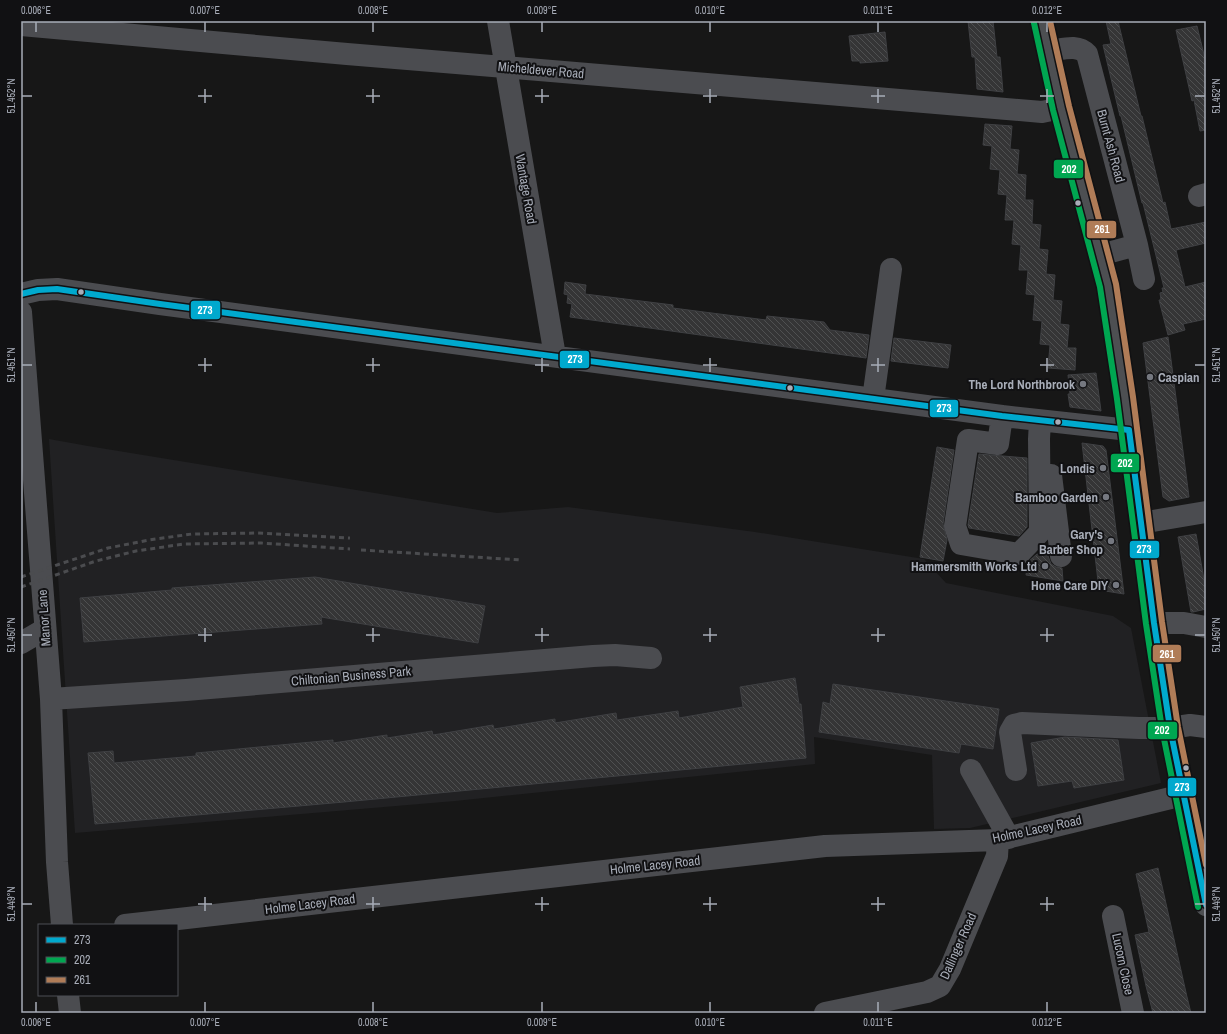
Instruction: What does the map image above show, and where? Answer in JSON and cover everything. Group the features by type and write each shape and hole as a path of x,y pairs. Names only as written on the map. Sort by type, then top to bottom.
{"main road":[{"path":"1042,21 1061,108 1109,291 1129,430 1154,624 1170,728 1206,905"}],"street":[{"name":"Wantage Road","path":"498,21 555,356"},
{"name":"Micheldever Road","path":"21,25 1042,112 1061,108"},
{"name":"Burnt Ash Road","path":"1048,51 1077,47 1083,49 1087,54 1137,245 1144,279"},
{"path":"1100,255 1137,245"},
{"path":"873,399 891,269"},
{"path":"21,294 38,290 56,289 1045,422 1129,430"},
{"name":"Manor Lane","path":"21,312 26,360 30,542 45,629 51,699 57,862 62,924"},
{"path":"1002,416 998,444 968,440 955,526 961,544 1019,554 1040,532 1039,439 1045,422"},
{"path":"1045,422 1061,556"},
{"path":"1141,523 1206,512"},
{"path":"1154,624 1184,623 1206,627"},
{"path":"21,643 45,629"},
{"name":"Chiltonian Business Park","path":"51,699 194,689 593,656 623,655 651,658"},
{"path":"1016,770 1010,732 1014,725 1022,723 1139,728 1170,728 1190,725 1206,726"},
{"path":"970,770 1003,839"},
{"name":"Holme Lacey Road","path":"134,924 825,846 1003,839 1183,795"},
{"name":"Dallinger Road","path":"825,1013 927,992 940,986 950,969 1003,839"},
{"name":"Lucorn Close","path":"1113,916 1133,1013"},
{"path":"68,996 70,1013"}],"shaded area":[{"path":"49,439 497,513 568,507 755,532 924,559 946,583 1113,616 1131,628 1161,783 970,828 934,829 932,755 814,737 815,764 455,801 75,833"}],"building":[{"path":"968,21 993,21 997,57 1000,57 1003,92 977,89 975,57 972,57"},
{"path":"1106,21 1118,21 1163,203 1165,202 1171,229 1206,222 1206,243 1176,250 1185,287 1206,282 1206,319 1183,324 1185,330 1168,335 1159,300 1161,300 1160,293 1163,292 1162,288 1164,288 1103,45 1111,44"},
{"path":"1197,26 1206,63 1206,130 1200,131 1194,100 1192,101 1176,30"},
{"path":"885,32 888,61 860,63 860,61 852,61 849,36"},
{"path":"985,124 1012,126 1010,149 1019,150 1017,174 1026,175 1025,200 1033,200 1032,224 1041,225 1039,249 1048,250 1046,274 1055,275 1053,300 1062,301 1060,324 1069,325 1067,348 1076,348 1075,370 1048,368 1050,345 1040,344 1042,321 1033,320 1035,295 1026,294 1028,270 1019,270 1021,245 1012,244 1014,220 1005,220 1007,195 998,194 1000,170 990,169 992,146 983,145"},
{"path":"565,282 586,285 585,294 673,305 673,308 766,320 767,316 824,322 830,330 869,335 866,358 570,317 572,304 567,303 568,295 564,294"},
{"path":"1168,337 1189,497 1169,501 1163,497 1143,343"},
{"path":"894,338 951,345 948,368 891,361"},
{"name":"The Lord Northbrook","path":"1096,373 1101,411 1070,407 1068,375"},
{"path":"1082,443 1103,446 1106,450 1124,594 1099,590"},
{"path":"937,447 954,450 943,524 947,540 943,561 920,557"},
{"path":"979,454 1027,458 1027,527 1019,536 969,528 968,525"},
{"path":"1196,534 1206,591 1206,609 1191,612 1178,537"},
{"name":"Hammersmith Works Ltd","path":"1037,554 1048,556 1051,564 1062,568 1063,581 1026,575 1028,562"},
{"path":"315,577 485,606 478,643 321,617 322,624 84,642 80,598 172,590 172,588"},
{"path":"795,678 799,704 801,704 806,758 95,824 88,753 113,751 114,763 196,756 196,753 333,740 333,743 387,735 387,738 432,731 433,735 493,725 494,729 555,719 555,723 616,713 617,720 678,711 679,718 743,707 740,687"},
{"path":"833,684 999,709 993,749 961,744 959,753 819,732 823,702 830,704"},
{"path":"1065,737 1118,740 1124,780 1074,788 1072,781 1038,786 1031,743"},
{"path":"1158,868 1191,1013 1153,1013 1146,986 1135,935 1149,932 1136,874"}],"railway":[{"path":"21,577 108,548 192,534 258,533 350,538"},
{"path":"21,587 96,561 136,551 184,544 261,543 350,549"},
{"path":"361,550 521,560"}],"transit line":[{"name":"261","path":"1050,21 1069,106 1116,284 1133,397 1162,622 1178,727 1206,865"},
{"name":"202","path":"1034,23 1053,110 1100,287 1117,399 1146,624 1162,729 1198,907"},
{"name":"273","path":"21,294 38,290 57,289 1002,416 1129,430"},
{"name":"273","path":"1129,430 1154,623 1170,728 1206,905"}],"place":[{"name":"Caspian","path":"1150,377"},
{"name":"The Lord Northbrook","path":"1083,384"},
{"name":"Londis","path":"1103,468"},
{"name":"Bamboo Garden","path":"1106,497"},
{"name":"Gary's Barber Shop","path":"1111,541"},
{"name":"Hammersmith Works Ltd","path":"1045,566"},
{"name":"Home Care DIY","path":"1116,585"}]}
